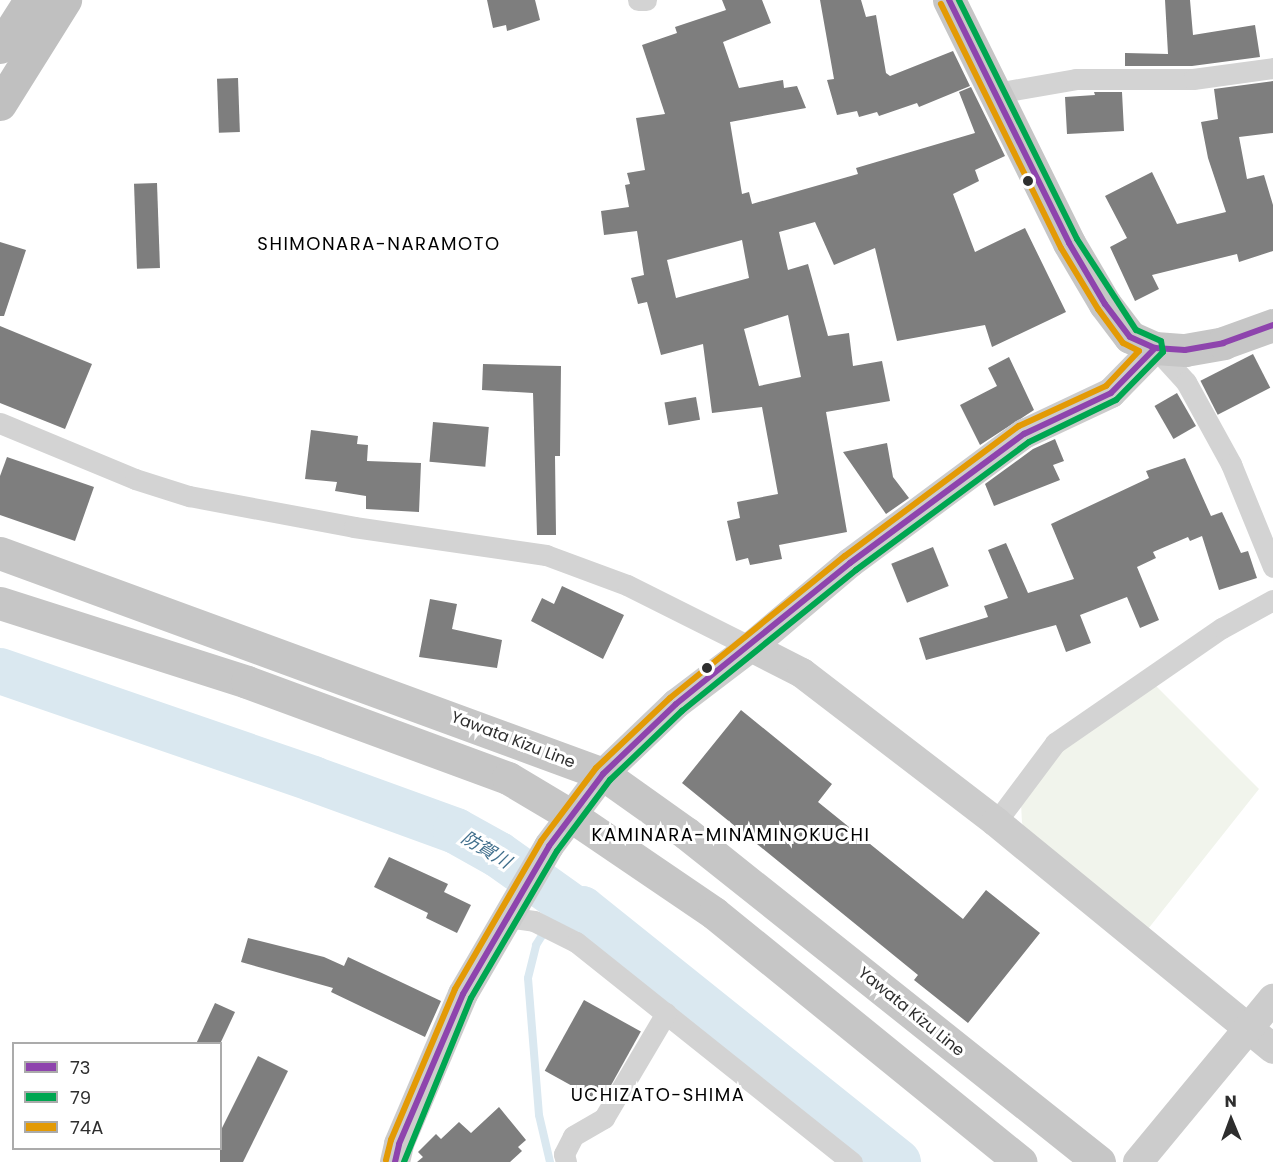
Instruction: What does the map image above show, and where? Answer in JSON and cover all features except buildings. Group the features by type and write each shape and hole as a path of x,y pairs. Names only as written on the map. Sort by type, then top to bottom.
{"highway":[{"path":"0,104 65,0"},
{"path":"0,47 25,2"}],"main road":[{"path":"949,0 1069,243 1105,304 1130,337 1155,348 1185,350 1223,343 1273,325"},
{"path":"395,1162 399,1144 463,994 549,846 570,815 603,774 676,704 752,647 850,563 1024,434 1111,393 1155,348"},
{"name":"Yawata Kizu Line","path":"0,553 603,774 686,833 1099,1162"},
{"path":"0,603 236,678 497,774 570,815 714,913 1020,1162"},
{"path":"752,647 802,673 996,822 1273,1049"},
{"path":"1138,1162 1273,999"}],"street":[{"path":"638,0 645,0"},
{"path":"996,93 1076,79 1192,79 1273,68"},
{"path":"1155,348 1186,382 1231,464 1273,567"},
{"path":"0,423 135,479 189,496 354,527 546,555 627,585 752,647"},
{"path":"996,822 1055,742 1222,628 1273,600"},
{"path":"506,917 534,921 576,942 852,1162"},
{"path":"566,1162 564,1154 573,1136 604,1118 666,1013"}],"shaded area":[{"path":"1155,685 1259,789 1148,929 1028,832 1022,823 1021,803 1061,745"}],"waterway":[{"name":"防賀川","path":"0,671 456,831 499,855 575,909 582,909 898,1162"},
{"path":"550,1162 539,1115 528,978 536,945 565,899"}],"transit line":[{"name":"73","path":"949,0 1069,243 1105,304 1130,337 1155,348 1185,350 1223,343 1273,325"},
{"name":"79","path":"404,1162 471,998 557,851 610,780 682,711 856,570 1029,442 1116,400 1163,352 1161,341 1136,330 1077,239 959,0"},
{"name":"74A","path":"386,1160 391,1140 455,989 541,841 596,768 670,698 845,556 1019,426 1106,386 1139,351 1123,343 1098,309 1061,248 941,4"},
{"name":"73","path":"395,1162 399,1144 463,994 549,846 603,774 676,704 850,563 1024,434 1111,393 1155,348"}],"district":[{"name":"SHIMONARA-NARAMOTO","path":"379,244"},
{"name":"KAMINARA-MINAMINOKUCHI","path":"731,835"},
{"name":"UCHIZATO-SHIMA","path":"658,1095"}]}
